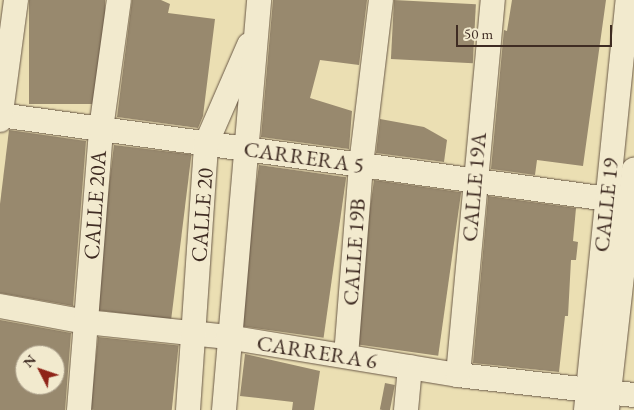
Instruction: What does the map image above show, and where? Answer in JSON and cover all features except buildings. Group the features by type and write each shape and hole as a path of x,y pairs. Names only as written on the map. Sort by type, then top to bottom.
{"street":[{"path":"0,120 16,0"},
{"name":"CALLE 20A","path":"79,410 101,129 119,0"},
{"name":"CALLE 20","path":"224,410 228,338 248,150 259,0"},
{"name":"CALLE 19B","path":"346,356 361,165 381,0"},
{"name":"CALLE 19A","path":"458,375 474,180 493,0"},
{"name":"CALLE 19","path":"618,267 608,199 628,0"},
{"name":"CALLE 20","path":"188,410 206,144 256,30"},
{"name":"CARRERA 5","path":"0,116 608,199"},
{"name":"CALLE 19","path":"598,400 634,170"},
{"name":"CARRERA 6","path":"0,306 86,322 228,338 346,356 598,400 634,395"},
{"path":"406,410 410,367"}]}
